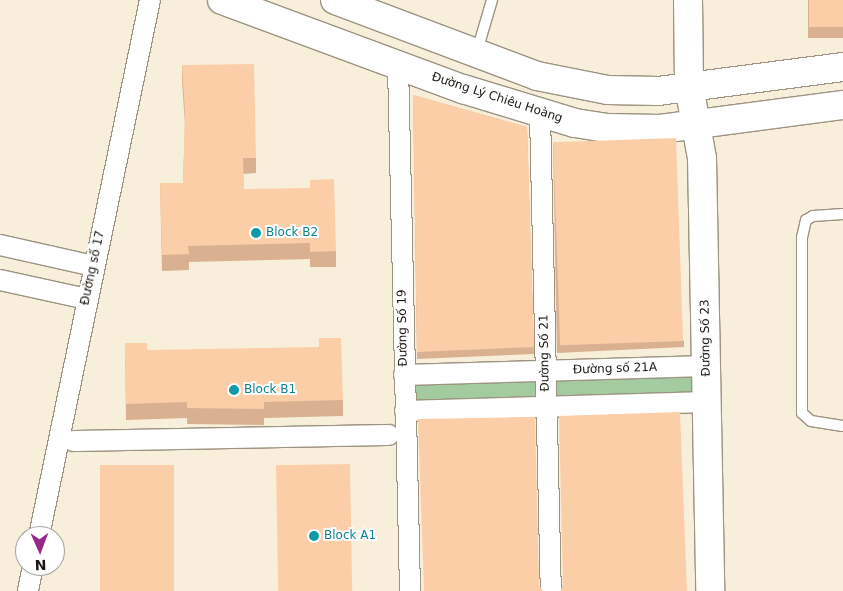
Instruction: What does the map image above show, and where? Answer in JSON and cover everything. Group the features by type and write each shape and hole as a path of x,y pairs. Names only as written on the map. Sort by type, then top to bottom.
{"main road":[{"name":"Đường Lý Chiêu Hoàng","path":"222,0 398,65 540,114 608,128 695,126 843,105"},
{"path":"688,0 689,86"},
{"path":"351,3 476,54 567,84 651,91 843,67"},
{"name":"Đường Số 23","path":"689,86 702,158 710,591"}],"street":[{"name":"Đường số 17","path":"41,526 150,0"},
{"name":"Đường Số 19","path":"398,65 404,411 410,591"},
{"name":"Đường Số 21","path":"540,114 550,591"},
{"path":"0,245 94,266"},
{"path":"0,280 87,299"},
{"name":"Đường số 21A","path":"404,375 706,366"},
{"path":"404,411 707,402"},
{"path":"73,441 389,435"},
{"path":"28,591 31,576"}],"lane":[{"path":"476,54 492,0"},
{"path":"843,214 814,216 806,220 802,237 802,413 811,421 843,426"}],"green space":[{"path":"694,374 695,395 554,402 553,381"},
{"path":"538,378 539,399 412,406 411,385"}],"building":[{"path":"809,0 843,0 843,27 809,27"},
{"path":"254,64 256,158 243,158 244,189 310,188 310,180 334,179 336,251 310,252 310,243 188,246 189,254 162,255 160,183 183,183 185,113 182,65"},
{"path":"413,95 527,127 534,347 417,352"},
{"path":"676,138 683,341 560,345 553,142"},
{"name":"Block B1","path":"319,338 341,338 343,400 264,402 264,409 187,408 187,402 126,404 125,343 147,343 147,350 319,347"},
{"path":"680,412 687,591 560,591 563,584 559,416"},
{"path":"535,417 539,585 543,591 424,591 418,419"},
{"name":"Block A1","path":"350,464 352,591 278,591 276,465"},
{"path":"100,465 174,465 174,591 100,591"}],"place":[{"name":"Block B2","path":"256,233"},
{"name":"Block B1","path":"234,390"},
{"name":"Block A1","path":"314,536"}]}
